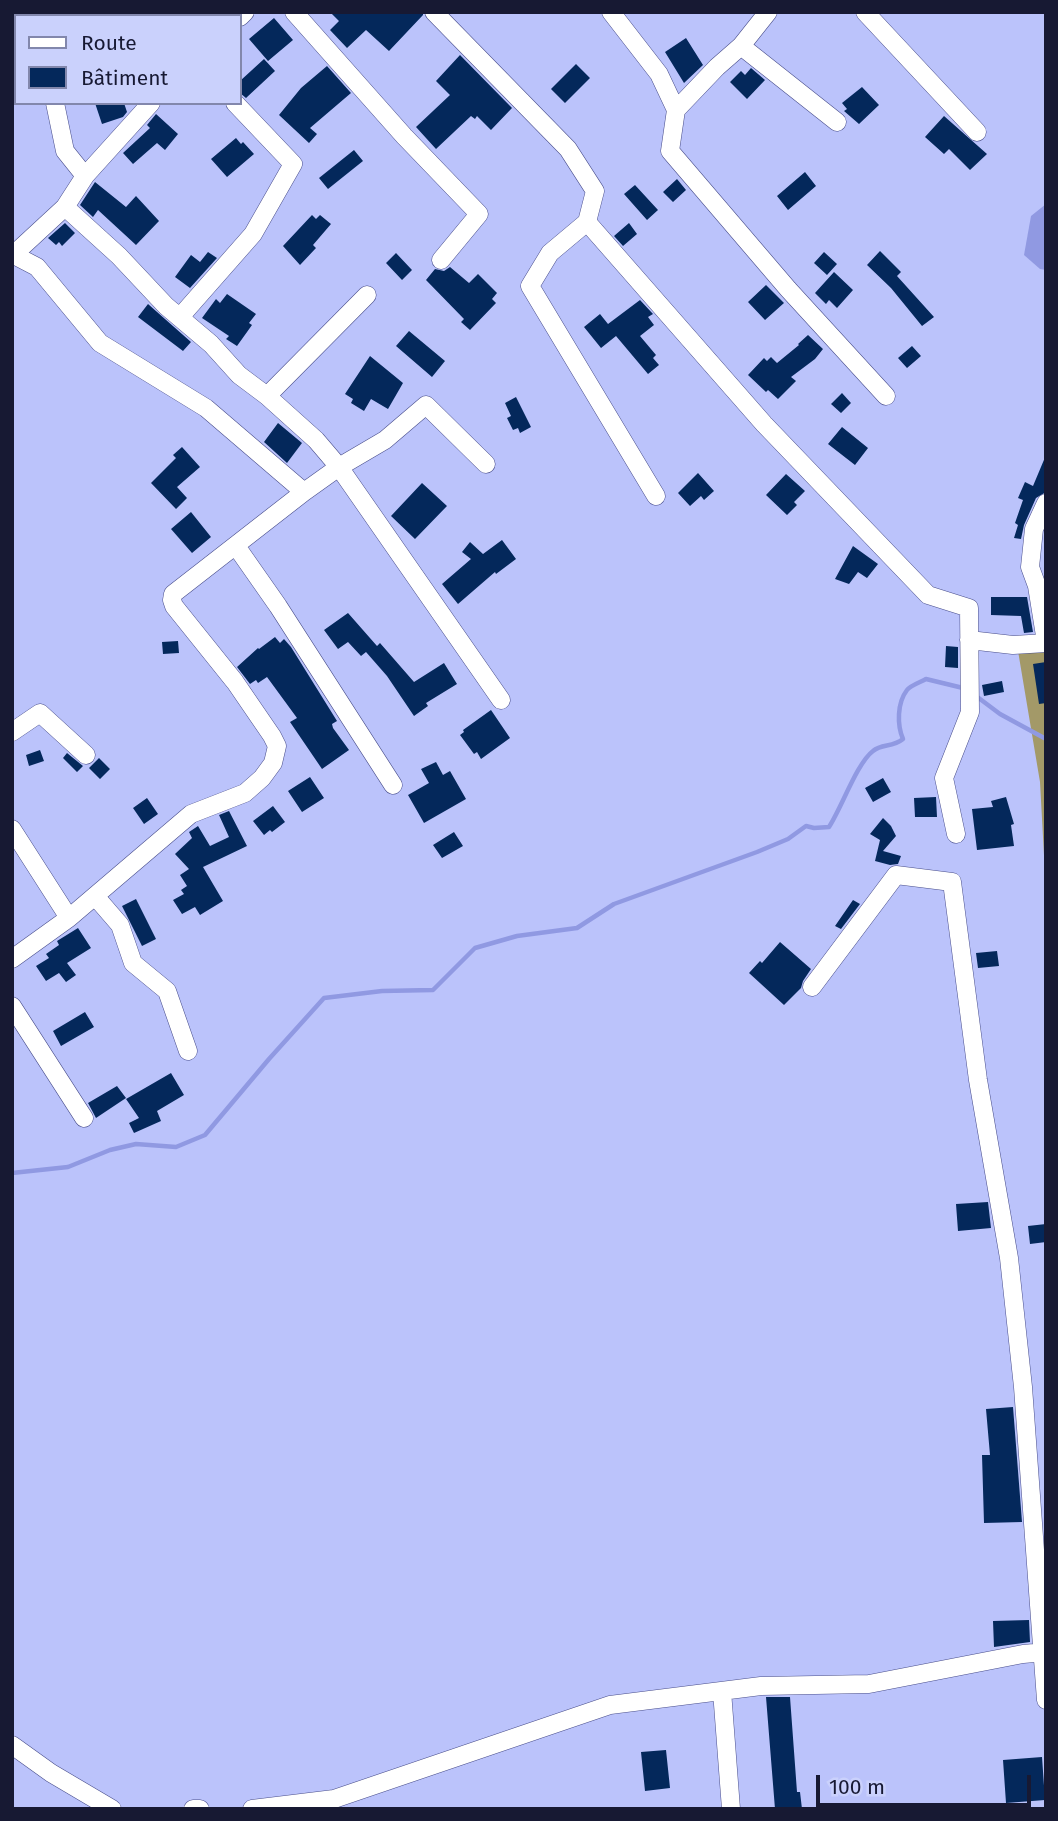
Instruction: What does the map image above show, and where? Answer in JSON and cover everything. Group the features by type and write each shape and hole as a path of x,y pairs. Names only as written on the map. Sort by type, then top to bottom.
{"street":[{"path":"294,12 404,136 479,214 441,260"},
{"path":"434,12 568,149 594,191 587,222 550,253 530,286 656,496"},
{"path":"611,12 659,74 676,110 670,151 788,289 886,396"},
{"path":"676,110 741,46 768,12"},
{"path":"865,12 977,132"},
{"path":"741,46 837,122"},
{"path":"55,105 65,151 85,176"},
{"path":"149,105 85,176 65,207 13,255 37,267 100,343 206,408 304,492"},
{"path":"180,317 253,234 293,164 237,105"},
{"path":"65,207 211,344 239,375 316,440 339,467 501,700"},
{"path":"587,222 764,424 928,595 969,608 970,712 944,778 956,834"},
{"path":"267,396 367,295"},
{"path":"12,959 69,918 191,814 245,793 262,778 273,763 277,746 272,736 235,682 174,606 173,594 304,492 384,440 426,405 486,464"},
{"path":"969,640 1013,645 1046,643 1037,586 1030,567 1034,529 1046,503"},
{"path":"236,546 278,606 393,785"},
{"path":"12,732 40,713 86,755"},
{"path":"12,830 69,918"},
{"path":"812,987 896,875 951,882 978,1080 1009,1258 1024,1387 1046,1700"},
{"path":"95,896 120,925 133,964 167,991 188,1051"},
{"path":"12,1006 84,1118"},
{"path":"252,1809 334,1800 610,1705 761,1686 869,1684 1044,1652"},
{"path":"722,1691 732,1809"},
{"path":"12,1745 51,1773 112,1809"},
{"path":"193,1809 200,1809"}],"shaded area":[{"path":"1046,643 1046,892 1040,782 1017,645"}],"water":[{"path":"1046,204 1046,270 1040,269 1024,255 1031,216"}],"building":[{"path":"330,12 423,12 423,15 389,51 366,30 347,48 330,30 339,21"},
{"path":"274,18 293,40 268,61 249,39"},
{"path":"686,38 703,65 684,83 665,52"},
{"path":"460,55 512,108 491,130 477,116 475,119 471,116 436,149 416,127 450,95 436,81"},
{"path":"264,59 275,71 246,98 242,95 242,79"},
{"path":"576,64 590,78 565,103 551,89"},
{"path":"327,66 351,93 310,128 317,134 309,143 279,115 301,88"},
{"path":"751,68 765,80 747,99 730,82 741,71 745,75"},
{"path":"862,87 879,105 859,124 844,111 847,109 842,103"},
{"path":"96,105 125,105 127,112 123,117 102,124"},
{"path":"156,114 178,134 165,150 157,143 133,164 123,153 150,128 147,125"},
{"path":"944,116 987,154 970,170 949,149 944,154 925,137"},
{"path":"236,138 254,154 227,177 211,159"},
{"path":"354,150 363,161 328,189 319,178"},
{"path":"805,172 816,186 788,210 777,196"},
{"path":"677,179 686,190 673,202 663,192"},
{"path":"95,182 126,207 136,196 159,221 136,245 98,210 93,217 80,205"},
{"path":"635,185 658,210 647,220 624,194"},
{"path":"312,215 316,219 320,215 331,224 313,245 316,248 300,265 283,246"},
{"path":"65,223 75,233 62,246 59,242 56,245 48,238"},
{"path":"629,223 637,234 623,246 614,236"},
{"path":"880,251 901,272 897,276 934,317 922,326 891,288 867,265"},
{"path":"208,252 217,258 190,288 175,277 191,255 200,262"},
{"path":"824,252 837,264 827,275 814,263"},
{"path":"396,253 412,270 402,280 386,263"},
{"path":"450,267 469,283 478,274 497,293 492,299 496,303 470,330 461,322 464,319 426,280 435,269 444,271"},
{"path":"834,272 853,290 837,308 829,300 826,304 815,293"},
{"path":"766,285 784,303 765,320 748,302"},
{"path":"227,294 256,314 249,323 252,325 237,346 226,339 229,336 202,318 216,299 220,303"},
{"path":"640,300 653,314 648,317 654,325 640,336 656,355 653,358 659,365 648,374 616,336 601,348 584,327 600,314 608,324"},
{"path":"148,304 191,342 183,351 138,317"},
{"path":"409,331 445,361 432,377 396,346"},
{"path":"808,335 823,349 815,359 791,377 796,381 778,399 748,375 764,358 767,361 771,357 777,363"},
{"path":"912,346 921,356 907,368 898,358"},
{"path":"370,356 403,383 388,409 371,399 364,411 351,403 353,399 345,394"},
{"path":"842,393 851,403 841,413 831,404"},
{"path":"516,397 531,427 520,433 518,428 513,430 507,418 511,416 505,403"},
{"path":"278,423 302,443 287,463 264,442"},
{"path":"842,427 868,448 855,465 828,444"},
{"path":"182,447 200,467 177,487 187,498 176,509 151,483 176,458 173,455"},
{"path":"1046,455 1046,492 1036,498 1021,539 1014,538 1018,525 1015,523 1023,500 1018,498 1025,482 1033,486"},
{"path":"698,473 714,491 704,500 701,496 690,506 678,493"},
{"path":"786,474 805,491 794,502 797,505 787,515 766,495"},
{"path":"422,483 447,506 415,539 391,516"},
{"path":"191,512 211,537 192,553 171,529"},
{"path":"502,540 516,559 496,574 495,572 458,604 442,584 471,559 462,552 470,542 483,554"},
{"path":"853,546 878,564 867,578 858,572 849,584 835,579"},
{"path":"991,597 1027,597 1033,632 1024,633 1021,616 991,615"},
{"path":"348,613 377,646 380,643 414,682 444,663 457,684 426,703 428,706 414,716 387,676 366,652 361,656 348,642 338,649 324,630"},
{"path":"275,637 280,643 284,639 291,647 337,721 332,724 333,728 349,750 322,769 290,722 297,718 267,677 258,683 256,680 250,684 237,667"},
{"path":"178,641 179,653 163,654 162,642"},
{"path":"946,646 958,647 958,668 945,667"},
{"path":"1046,662 1046,703 1039,704 1033,664"},
{"path":"1002,681 1004,692 984,696 982,685"},
{"path":"491,710 510,738 481,759 460,735"},
{"path":"40,750 44,761 29,766 26,755"},
{"path":"67,753 83,766 77,772 63,758"},
{"path":"99,758 110,769 100,779 89,768"},
{"path":"436,762 443,775 450,771 466,799 424,823 408,795 429,783 421,769"},
{"path":"310,777 324,798 302,812 288,791"},
{"path":"883,778 891,792 873,802 865,788"},
{"path":"936,797 937,817 915,817 914,798"},
{"path":"1006,797 1014,824 1011,825 1014,846 977,850 972,809 993,807 991,801"},
{"path":"147,798 158,814 144,824 133,808"},
{"path":"273,806 285,822 264,835 253,821"},
{"path":"229,811 247,846 203,867 223,901 200,915 195,907 182,914 173,900 184,894 181,890 187,886 180,875 189,869 175,854 192,838 189,832 198,826 210,846 229,837 219,815"},
{"path":"883,818 896,836 883,851 901,856 898,864 875,861 880,840 870,834"},
{"path":"454,832 463,846 442,858 433,845"},
{"path":"136,899 156,939 142,946 122,906"},
{"path":"853,900 860,904 841,929 835,926"},
{"path":"78,928 91,948 67,963 76,975 66,982 59,973 46,981 36,966 49,958 46,954 59,945 57,941"},
{"path":"780,942 811,969 801,988 784,1005 749,973 760,961 762,963"},
{"path":"997,951 999,966 978,968 976,953"},
{"path":"85,1012 94,1027 61,1046 53,1031"},
{"path":"171,1073 184,1095 157,1111 161,1121 134,1133 129,1123 139,1118 126,1099"},
{"path":"117,1086 126,1098 96,1118 88,1103"},
{"path":"988,1202 991,1228 958,1231 956,1204"},
{"path":"1046,1224 1046,1242 1030,1244 1028,1226"},
{"path":"1013,1407 1022,1522 984,1523 982,1455 990,1455 986,1409"},
{"path":"1029,1620 1030,1642 994,1647 993,1621"},
{"path":"766,1697 790,1697 797,1792 800,1792 802,1809 775,1809"},
{"path":"666,1750 670,1788 645,1791 641,1752"},
{"path":"1042,1757 1045,1800 1006,1803 1003,1760"}],"waterway":[{"path":"12,1173 68,1167 110,1150 136,1144 176,1147 205,1135 324,998 382,991 433,990 475,948 517,936 577,928 614,904 757,852 788,839 806,826 829,827 867,757 876,749 903,739 899,714 901,701 907,690 926,679 963,688"},
{"path":"976,696 1000,714 1046,739"}]}
